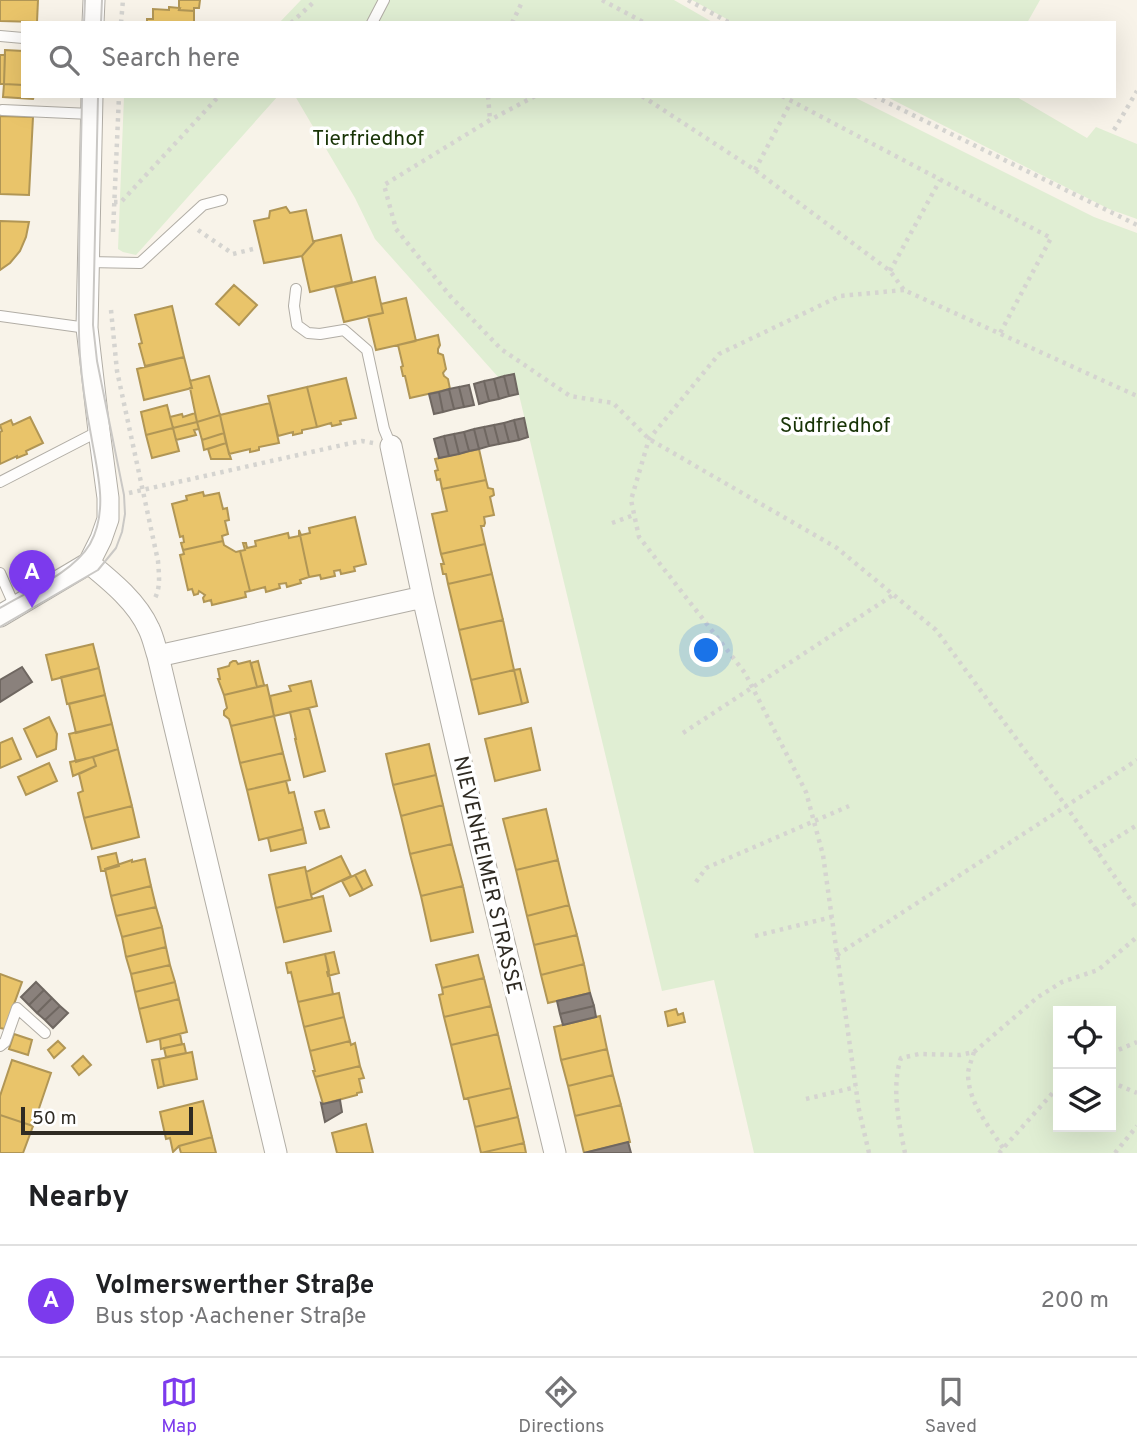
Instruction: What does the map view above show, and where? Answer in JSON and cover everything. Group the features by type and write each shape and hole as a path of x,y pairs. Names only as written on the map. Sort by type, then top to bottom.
{"street":[{"path":"93,21 94,0"},
{"path":"7,612 89,562 108,519 108,498 87,328 91,105"},
{"name":"NIEVENHEIMER STRASSE","path":"391,446 475,823 555,1153"},
{"path":"89,562 109,579 141,615 149,628 158,656 276,1153"},
{"path":"158,656 423,597"}],"lane":[{"path":"373,21 384,0"},
{"path":"0,36 21,37"},
{"path":"2,110 91,105"},
{"path":"88,262 140,263 203,205 222,200"},
{"name":"NIEVENHEIMER STRASSE","path":"296,289 293,306 297,325 308,333 344,330 366,350 384,429 391,446"},
{"path":"0,316 87,328"},
{"path":"0,482 99,431"},
{"path":"0,573 7,612"},
{"path":"0,1046 5,1042 17,1008 45,1033"}],"path":[{"path":"121,21 122,0"},
{"path":"293,21 316,0"},
{"path":"513,21 523,0"},
{"path":"601,0 641,21"},
{"path":"688,0 726,21"},
{"path":"1114,130 1137,91"},
{"path":"111,263 119,98"},
{"path":"89,201 121,202 217,98"},
{"path":"488,98 490,120"},
{"path":"531,98 384,185 396,229 451,297 501,349 570,396 613,403 649,439 837,548 936,630 1066,806 1137,909"},
{"path":"647,98 755,170 890,271 904,290 1137,396"},
{"path":"785,98 1051,238 999,335"},
{"path":"878,98 1137,225"},
{"path":"755,170 791,102"},
{"path":"890,271 940,180"},
{"path":"186,221 233,254 257,248"},
{"path":"869,1153 859,1110 823,855 806,792 745,673 639,537 631,500 649,439 719,354 840,296 904,290"},
{"path":"111,309 117,371 160,580 157,596 141,615"},
{"path":"108,498 362,441 391,446"},
{"path":"612,523 634,515"},
{"path":"683,733 893,595"},
{"path":"837,956 1137,760"},
{"path":"696,882 706,868 849,806"},
{"path":"1096,851 1137,825"},
{"path":"755,936 832,917"},
{"path":"905,1153 897,1102 897,1071 901,1058 919,1054 960,1055 974,1052 1038,997 1062,982 1098,970 1137,937"},
{"path":"1116,1051 1137,1042"},
{"path":"974,1052 968,1071 970,1090 981,1115 1003,1148"},
{"path":"1116,1084 1137,1093"},
{"path":"806,1099 856,1087"},
{"path":"999,1153 1053,1093"},
{"path":"1115,1153 1137,1126"}],"green space":[{"path":"301,0 674,0 711,21 281,21"},
{"path":"692,0 1040,0 1028,21 730,21"},
{"path":"124,98 276,98 136,255 118,249"},
{"name":"Südfriedhof","path":"296,98 856,98 1094,217 1137,233 1137,1153 754,1153 714,980 662,991 514,374 499,378 375,239 355,198"},
{"path":"889,98 1018,98 1087,138 1096,127 1137,144 1137,219 1109,209"}],"building: Homes":[{"path":"0,0 38,0 37,21 0,21"},
{"path":"179,0 200,0 199,8 194,8 194,11 179,10"},
{"path":"169,7 194,11 194,21 147,21 153,19 153,9 169,10"},
{"path":"5,50 21,51 21,85 4,84"},
{"path":"0,55 5,55 4,84 0,84"},
{"path":"4,84 21,85 21,98 33,98 33,99 3,97"},
{"path":"0,116 33,117 29,195 0,194"},
{"path":"286,207 290,213 306,210 315,241 302,256 264,263 254,221 269,218 270,211"},
{"path":"0,221 29,222 20,251 0,270"},
{"path":"341,235 352,282 310,292 302,256 315,241"},
{"path":"375,277 383,313 344,322 335,287"},
{"path":"234,285 257,305 239,325 216,304"},
{"path":"406,298 416,341 376,350 368,316 383,313 381,304"},
{"path":"172,306 184,357 145,366 135,315"},
{"path":"438,335 438,353 443,355 446,369 443,373 448,379 450,389 410,398 398,345"},
{"path":"184,357 192,388 144,400 137,369"},
{"path":"209,376 220,415 197,422 190,381"},
{"path":"346,378 356,418 340,421 341,424 332,426 331,423 317,427 307,387"},
{"path":"307,387 317,427 302,430 302,433 293,435 293,432 278,436 268,396"},
{"path":"270,403 279,443 259,447 259,450 250,452 250,449 229,454 220,415"},
{"path":"167,405 173,428 146,435 141,412"},
{"path":"195,413 197,422 173,428 170,417"},
{"path":"220,415 224,433 202,440 197,422"},
{"path":"30,417 43,443 26,451 27,454 0,464 0,425 11,420 13,425"},
{"path":"197,422 199,429 194,430 196,435 176,440 173,428"},
{"path":"173,428 179,451 152,458 146,435"},
{"path":"224,433 226,443 204,450 202,440"},
{"path":"226,443 231,459 211,459 208,449"},
{"path":"479,449 486,480 442,489 440,479 437,480 435,459"},
{"path":"486,480 488,488 493,489 494,495 490,497 494,515 484,517 484,526 481,526 485,544 441,554 432,514 447,511 442,489"},
{"path":"203,492 204,496 219,493 223,509 227,508 229,520 225,521 228,534 222,536 223,541 183,550 183,536 180,537 172,504 187,500 186,496"},
{"path":"355,517 366,564 354,567 355,571 341,574 340,570 334,571 335,576 321,579 320,575 309,577 299,530 301,535 310,533 309,528"},
{"path":"299,530 309,577 300,580 301,583 287,587 286,583 279,584 280,588 266,592 265,587 250,591 240,551 245,550 243,543 246,543 247,548 256,546 255,541 288,533 289,538 299,536"},
{"path":"223,541 224,545 236,552 240,551 250,591 245,592 246,597 212,605 211,600 204,602 205,595 199,591 194,595 192,589 188,590 180,555 184,554 183,550"},
{"path":"485,544 492,574 448,584 446,574 443,574 441,554"},
{"path":"492,574 503,620 459,630 448,584"},
{"path":"503,620 514,670 471,680 459,630"},
{"path":"93,644 99,668 52,680 46,655"},
{"path":"233,661 238,664 250,661 257,687 224,695 218,679 218,669 229,666"},
{"path":"258,661 264,685 257,687 251,663"},
{"path":"99,668 105,695 67,704 61,677"},
{"path":"520,669 528,702 522,704 514,670"},
{"path":"514,670 522,704 479,714 471,680"},
{"path":"311,681 317,706 274,716 270,696 291,691 289,686"},
{"path":"267,685 274,716 231,726 224,715 227,708 224,695"},
{"path":"105,695 112,724 76,733 69,704"},
{"path":"309,708 325,771 304,777 290,712"},
{"path":"274,716 283,753 240,763 231,726"},
{"path":"49,717 57,734 56,749 37,757 24,729"},
{"path":"112,724 118,749 76,762 69,734"},
{"path":"531,728 540,770 495,781 485,739"},
{"path":"12,738 21,759 0,768 0,743"},
{"path":"429,744 436,775 393,785 386,754"},
{"path":"118,749 132,806 84,818 78,793 83,791 79,774 96,766 93,757"},
{"path":"283,753 290,780 247,790 240,763"},
{"path":"93,757 96,766 73,776 70,762"},
{"path":"49,763 57,781 26,795 18,777"},
{"path":"436,775 443,805 401,816 393,785"},
{"path":"286,781 289,793 294,792 303,829 259,840 247,790"},
{"path":"443,805 452,844 410,854 401,816"},
{"path":"132,806 139,837 92,849 84,818"},
{"path":"546,809 558,860 516,870 503,819"},
{"path":"324,810 329,827 320,829 315,812"},
{"path":"303,829 306,843 271,851 268,838"},
{"path":"452,844 463,886 421,896 410,854"},
{"path":"116,853 119,866 101,871 98,857"},
{"path":"341,856 351,876 311,895 306,872"},
{"path":"145,859 151,886 111,896 105,869 132,860"},
{"path":"558,860 569,905 527,916 516,870"},
{"path":"305,867 312,899 276,908 269,875"},
{"path":"365,870 372,885 363,890 355,875"},
{"path":"355,875 363,890 350,896 342,881"},
{"path":"151,886 156,907 116,916 111,896"},
{"path":"463,886 473,932 431,941 421,896"},
{"path":"323,896 331,931 284,942 276,908"},
{"path":"569,905 577,935 534,945 527,916"},
{"path":"156,907 162,927 122,937 116,916"},
{"path":"162,927 166,947 126,957 122,937"},
{"path":"577,935 584,964 541,975 534,945"},
{"path":"166,947 170,965 131,974 126,957"},
{"path":"334,952 339,973 328,976 325,954"},
{"path":"325,954 333,994 298,1002 291,972 288,973 286,963"},
{"path":"478,955 484,978 442,988 436,965"},
{"path":"584,964 590,993 548,1003 541,975"},
{"path":"170,965 175,982 135,992 131,974"},
{"path":"0,974 22,982 5,1029 0,1028"},
{"path":"484,978 491,1006 444,1017 439,995 443,994 442,988"},
{"path":"175,982 179,999 139,1009 135,992"},
{"path":"339,993 344,1017 304,1027 298,1002"},
{"path":"179,999 187,1032 147,1042 139,1009"},
{"path":"491,1006 498,1034 451,1045 444,1017"},
{"path":"676,1009 678,1015 683,1013 685,1022 668,1026 665,1012"},
{"path":"600,1016 607,1049 561,1060 554,1027"},
{"path":"344,1017 350,1041 310,1051 304,1027"},
{"path":"14,1034 32,1040 28,1055 9,1049"},
{"path":"180,1034 182,1044 161,1049 160,1039"},
{"path":"498,1034 511,1088 464,1099 451,1045"},
{"path":"58,1041 65,1048 54,1058 48,1050"},
{"path":"350,1041 351,1045 355,1043 360,1066 315,1077 310,1051"},
{"path":"184,1044 186,1053 166,1057 164,1048"},
{"path":"607,1049 613,1075 568,1086 561,1060"},
{"path":"192,1052 197,1079 164,1086 159,1059"},
{"path":"83,1056 91,1065 79,1075 72,1066"},
{"path":"159,1059 164,1086 158,1088 152,1060"},
{"path":"12,1060 51,1073 33,1126 0,1115 0,1096"},
{"path":"360,1066 364,1078 359,1079 362,1092 323,1104 315,1077"},
{"path":"613,1075 621,1105 575,1116 568,1086"},
{"path":"511,1088 518,1117 475,1127 468,1098"},
{"path":"203,1101 212,1137 179,1146 173,1152 170,1138 166,1139 160,1112"},
{"path":"621,1105 630,1142 584,1153 575,1116"},
{"path":"0,1115 33,1126 23,1153 0,1153"},
{"path":"518,1117 524,1143 481,1153 475,1127"},
{"path":"366,1124 373,1153 337,1153 332,1133"},
{"path":"212,1137 216,1153 181,1153 179,1146"},
{"path":"524,1143 526,1153 481,1153"}],"building: Industry":[{"path":"514,374 518,394 509,396 504,376"},
{"path":"504,376 509,396 499,399 494,379"},
{"path":"494,379 499,399 489,401 484,381"},
{"path":"484,381 489,401 479,404 474,384"},
{"path":"469,385 474,405 464,407 459,387"},
{"path":"459,387 464,407 454,409 449,389"},
{"path":"449,389 454,409 443,412 439,392"},
{"path":"439,392 443,412 434,414 429,394"},
{"path":"524,418 528,437 519,440 514,420"},
{"path":"514,420 519,440 509,442 504,423"},
{"path":"504,423 509,442 499,444 494,425"},
{"path":"494,425 499,444 489,446 484,427"},
{"path":"484,427 489,446 479,449 474,429"},
{"path":"474,429 479,449 469,451 464,432"},
{"path":"464,432 469,451 459,454 454,434"},
{"path":"454,434 459,454 449,456 444,436"},
{"path":"444,436 449,456 439,458 434,439"},
{"path":"22,667 32,682 0,702 0,680"},
{"path":"36,982 44,990 29,1005 21,997"},
{"path":"44,990 52,998 37,1013 29,1005"},
{"path":"590,993 594,1006 560,1014 557,1001"},
{"path":"52,998 60,1006 45,1020 37,1013"},
{"path":"60,1006 68,1013 53,1028 45,1020"},
{"path":"594,1006 596,1017 563,1025 560,1014"},
{"path":"340,1100 342,1112 325,1122 321,1103"},
{"path":"628,1142 631,1153 584,1153"}],"tram line":[{"path":"84,21 85,0"},
{"path":"101,21 102,0"},
{"path":"0,608 73,564 90,544 99,518 100,490 84,396 79,346 82,98"},
{"path":"0,627 98,570 116,548 122,532 124,495 97,361 93,325 98,98"}],"place":[{"name":"Volmerswerther Straße","path":"32,608"}],"park label":[{"name":"Tierfriedhof","path":"368,138"}]}
